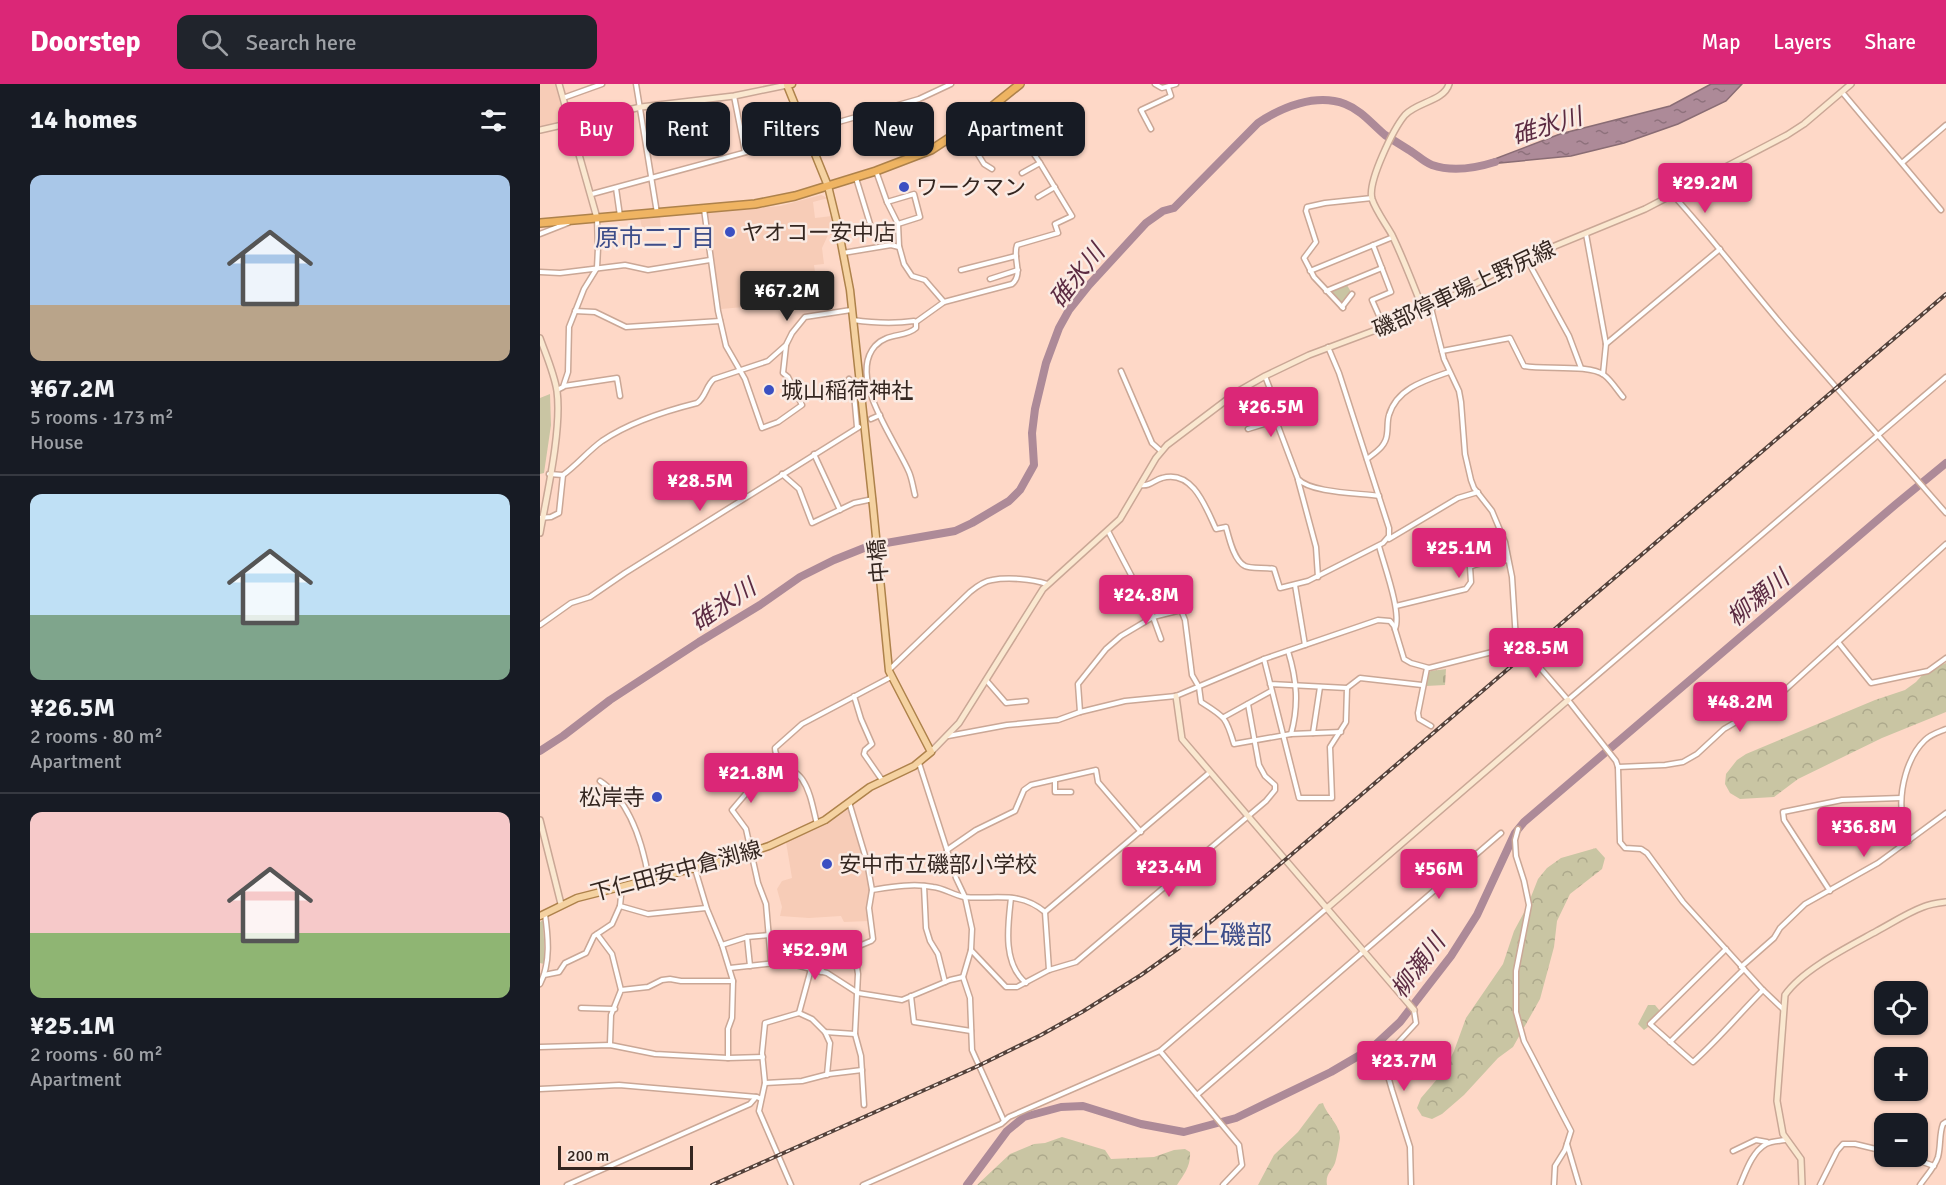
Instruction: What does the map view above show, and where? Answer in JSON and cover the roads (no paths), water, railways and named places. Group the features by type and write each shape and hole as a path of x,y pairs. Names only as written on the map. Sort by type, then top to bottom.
{"highway":[{"path":"998,102 1020,84"},
{"path":"540,223 775,201 876,171 931,150 946,140"}],"main road":[{"path":"789,84 796,102"},
{"path":"817,156 828,186 843,253 873,503"},
{"name":"中橋","path":"873,503 890,674"},
{"path":"890,674 931,752"},
{"name":"下仁田安中倉渕線","path":"542,914 561,904 622,886 695,869 750,852 818,825 870,787 919,763 931,752"}],"street":[{"path":"559,84 564,102"},
{"path":"563,98 602,84"},
{"path":"636,84 657,213"},
{"path":"634,109 734,96 789,84"},
{"path":"841,121 919,99 951,84"},
{"path":"1155,84 1162,88 1176,84"},
{"path":"1424,312 1393,237 1372,198 1371,187 1373,176 1399,123 1410,111 1444,93 1449,84"},
{"name":"磯部停車場上野尻線","path":"931,752 959,723 1034,601 1047,584 1120,519 1161,451 1238,392 1265,376 1328,348 1424,312 1498,270 1645,209 1787,135 1804,124 1851,84"},
{"path":"1151,129 1141,110 1171,96 1168,87"},
{"path":"1841,92 1903,162 1941,210"},
{"path":"734,96 742,137"},
{"path":"1903,162 1946,125"},
{"path":"540,130 558,126"},
{"path":"592,194 742,153"},
{"path":"563,387 568,372 569,327 584,289 597,268 597,218 581,156"},
{"path":"979,156 984,164 992,169"},
{"path":"852,320 902,324 916,322 945,302 1012,284 1017,280 1017,245 1058,233 1055,224 1072,216 1035,156"},
{"path":"1022,173 1040,163"},
{"path":"876,171 898,224 899,248 904,264 912,276 925,280 945,302"},
{"path":"855,177 871,227 866,228"},
{"path":"1038,197 1055,187"},
{"path":"615,188 620,216"},
{"path":"887,202 914,194 920,217 898,224"},
{"path":"1672,195 1877,436 1946,513"},
{"path":"1352,294 1342,307 1310,271 1304,258 1316,242 1306,212 1307,207 1372,198"},
{"path":"704,208 710,260 726,346 745,379 762,428 778,422 802,405 789,377 783,373 786,345 792,333 805,317 851,310"},
{"path":"540,234 568,223 567,220"},
{"path":"1586,234 1606,344 1603,374"},
{"path":"1310,271 1393,237"},
{"path":"843,253 891,245 899,248"},
{"path":"1373,245 1391,292 1372,300 1384,327"},
{"path":"1606,344 1720,249"},
{"path":"961,270 1016,256"},
{"path":"1526,258 1569,336 1581,368"},
{"path":"540,272 560,273 625,266 648,270 710,260"},
{"path":"1326,291 1382,268"},
{"path":"990,279 1018,270"},
{"path":"1431,308 1449,372 1459,391 1465,454 1471,480 1492,511 1505,542 1512,577 1516,640 1613,757 1618,767 1620,842 1625,848 1641,849 1647,853 1683,902 1742,968 1783,1009"},
{"path":"575,311 594,312 626,327 720,321"},
{"path":"915,495 910,474 871,398 866,378 870,353 878,343 889,336 912,332 916,328 916,322"},
{"path":"540,338 556,390 557,428 542,503 540,533"},
{"path":"1442,351 1510,338 1524,366 1581,368 1603,374 1623,397"},
{"path":"549,474 563,475 612,435 658,414 698,403 703,399 710,382 762,364 786,345"},
{"path":"1328,348 1339,373 1389,528 1386,541"},
{"path":"1121,371 1152,443 1161,451"},
{"path":"1367,459 1385,442 1389,415 1401,395 1418,384 1449,372"},
{"path":"1265,376 1275,402 1277,420 1298,479 1316,547 1318,577"},
{"path":"863,1185 1160,1051 1946,377"},
{"path":"556,390 617,378 620,396"},
{"path":"540,625 571,603 590,597 858,427 853,382 850,379 856,379"},
{"path":"871,419 880,415"},
{"path":"1248,429 1277,420"},
{"path":"814,454 840,510"},
{"path":"782,474 799,489 812,523 854,503 873,503"},
{"path":"541,518 556,515 560,510 563,475"},
{"path":"1140,485 1148,486 1166,477 1183,479 1196,490 1216,530 1226,527 1233,552 1242,565 1274,569 1280,588 1318,577 1379,546 1458,498 1478,492"},
{"path":"1298,479 1303,484 1324,489 1379,495"},
{"path":"1108,531 1153,617 1161,639"},
{"path":"1618,767 1665,765 1691,759 1724,729 1774,700 1946,544"},
{"path":"1379,546 1396,606 1398,623 1395,630"},
{"path":"1396,606 1466,589 1471,582 1470,567 1477,562 1498,563 1508,560"},
{"path":"818,825 807,788 800,777 781,761 775,753 775,748 802,724 890,674 980,584 991,580 1035,581 1047,584"},
{"path":"1295,585 1305,645"},
{"path":"1080,712 1078,684 1106,649 1120,636 1153,617 1181,610 1185,620 1192,675 1198,687 1201,702 1224,717 1234,744 1282,735 1341,732"},
{"path":"948,736 1007,725 1058,720 1125,701 1176,696 1264,659 1378,620 1390,621 1404,659 1427,668 1520,645"},
{"path":"1838,642 1871,683 1928,670 1946,658"},
{"path":"1288,651 1296,686 1296,714 1291,734"},
{"path":"1264,659 1299,798 1332,798 1330,747 1346,722 1347,688"},
{"path":"1427,668 1418,713 1419,719 1431,726"},
{"path":"1270,684 1347,688 1360,678 1422,685"},
{"path":"986,679 1006,703 1026,700"},
{"path":"1313,733 1320,687"},
{"path":"1224,717 1271,691"},
{"path":"854,696 872,744 864,754 882,780"},
{"path":"1176,696 1182,739 1414,1010 1416,1023 1392,1049 1388,1069 1392,1090 1408,1138 1411,1185"},
{"path":"971,950 1006,987 1017,987 1049,970 1076,963 1266,801 1275,790 1275,785 1265,776 1259,765 1248,704"},
{"path":"1909,841 1902,815 1901,798 1906,772 1925,740 1946,729"},
{"path":"771,963 766,904 758,883 746,829 732,810 755,783 781,761"},
{"path":"919,763 965,897 972,929 971,950 963,977 970,998 972,1050 1004,1121"},
{"path":"947,850 976,830 1015,811 1024,790 1031,785 1096,770 1098,782 1140,832"},
{"path":"1045,912 1209,773"},
{"path":"1055,780 1055,792 1071,792"},
{"path":"600,781 610,787 620,799 637,833 649,880"},
{"path":"1830,891 1784,820 1783,812 1842,800 1901,798"},
{"path":"849,802 867,862 872,890 869,908 873,939 854,948 858,974 855,1034 861,1056 864,1105"},
{"path":"1670,1042 1805,904 1878,863 1946,813"},
{"path":"540,820 561,904"},
{"path":"1518,829 1515,840 1516,856 1529,905 1516,971 1516,1012 1524,1041 1571,1131 1555,1166 1554,1185"},
{"path":"1197,1095 1501,833"},
{"path":"695,869 706,908 722,945 733,981 732,1018 728,1029 728,1058"},
{"path":"544,975 559,972 565,963 586,953 597,934 612,924 620,906 622,886"},
{"path":"872,890 924,886 935,887 965,897 1011,898 1035,904 1045,912 1049,970"},
{"path":"924,886 926,928 930,941 938,954 945,982"},
{"path":"1011,898 1007,930 1008,944 1016,975 1026,983"},
{"path":"1802,1185 1801,1159 1785,1140 1777,1101 1785,995 1791,987 1840,952 1924,906 1946,902"},
{"path":"620,906 648,914 706,908"},
{"path":"540,984 547,963 542,914"},
{"path":"597,934 612,954 621,990 611,1015 610,1045"},
{"path":"722,945 747,937 769,935"},
{"path":"747,937 750,966"},
{"path":"1725,949 1650,1024 1693,1062 1720,1037 1740,1012 1763,990"},
{"path":"821,972 825,956 855,954"},
{"path":"730,968 784,962 838,979 858,993 902,1000 963,977"},
{"path":"799,1013 812,969"},
{"path":"621,990 648,987 670,979 733,981"},
{"path":"911,996 914,1022 971,1031"},
{"path":"581,1008 615,1009"},
{"path":"791,1185 759,1111 759,1098 765,1083 763,1057 765,1023 799,1013 812,1019 825,1032 830,1043 827,1075"},
{"path":"825,1032 855,1034"},
{"path":"540,1047 610,1045 655,1054 728,1058 763,1057"},
{"path":"1160,1051 1226,1126 1239,1145 1242,1165 1223,1185"},
{"path":"765,1083 802,1081 862,1070"},
{"path":"540,1089 619,1085 759,1098"},
{"path":"567,1185 759,1098"},
{"path":"1920,1185 1934,1166 1940,1149 1940,1131 1946,1122"},
{"path":"1733,1151 1756,1140 1768,1143"},
{"path":"1740,1185 1747,1166 1763,1146 1785,1140"},
{"path":"1567,1143 1579,1185"},
{"path":"1820,1185 1837,1151 1843,1144 1874,1149"},
{"path":"1928,1164 1934,1166"}],"water":[{"path":"1711,84 1742,84 1726,101 1678,124 1624,143 1571,156 1479,165 1560,134 1670,106"}],"waterway":[{"name":"碓氷川","path":"540,751 610,700 800,577 869,546 955,531 1009,501 1020,490 1034,465 1032,433 1035,409 1046,363 1059,328 1069,310 1146,223 1163,211 1174,208 1258,123 1267,117 1300,103 1334,101 1356,110 1385,135 1432,165 1464,168 1495,162"},
{"name":"柳瀬川","path":"967,1185 1007,1131 1024,1117 1061,1107 1083,1106 1141,1124 1184,1132 1236,1118 1331,1072 1372,1048 1400,1022 1451,956 1477,915 1515,833 1524,822 1946,463"}],"railway":[{"path":"712,1185 978,1066 1041,1035 1141,975 1179,948 1285,860 1946,294"}],"place":[{"name":"ワークマン","path":"904,187"},
{"name":"ヤオコー安中店","path":"730,232"},
{"name":"城山稲荷神社","path":"769,390"},
{"name":"松岸寺","path":"657,797"},
{"name":"安中市立磯部小学校","path":"827,864"}],"district":[{"name":"原市二丁目","path":"655,238"},
{"name":"東上磯部","path":"1220,936"}]}
